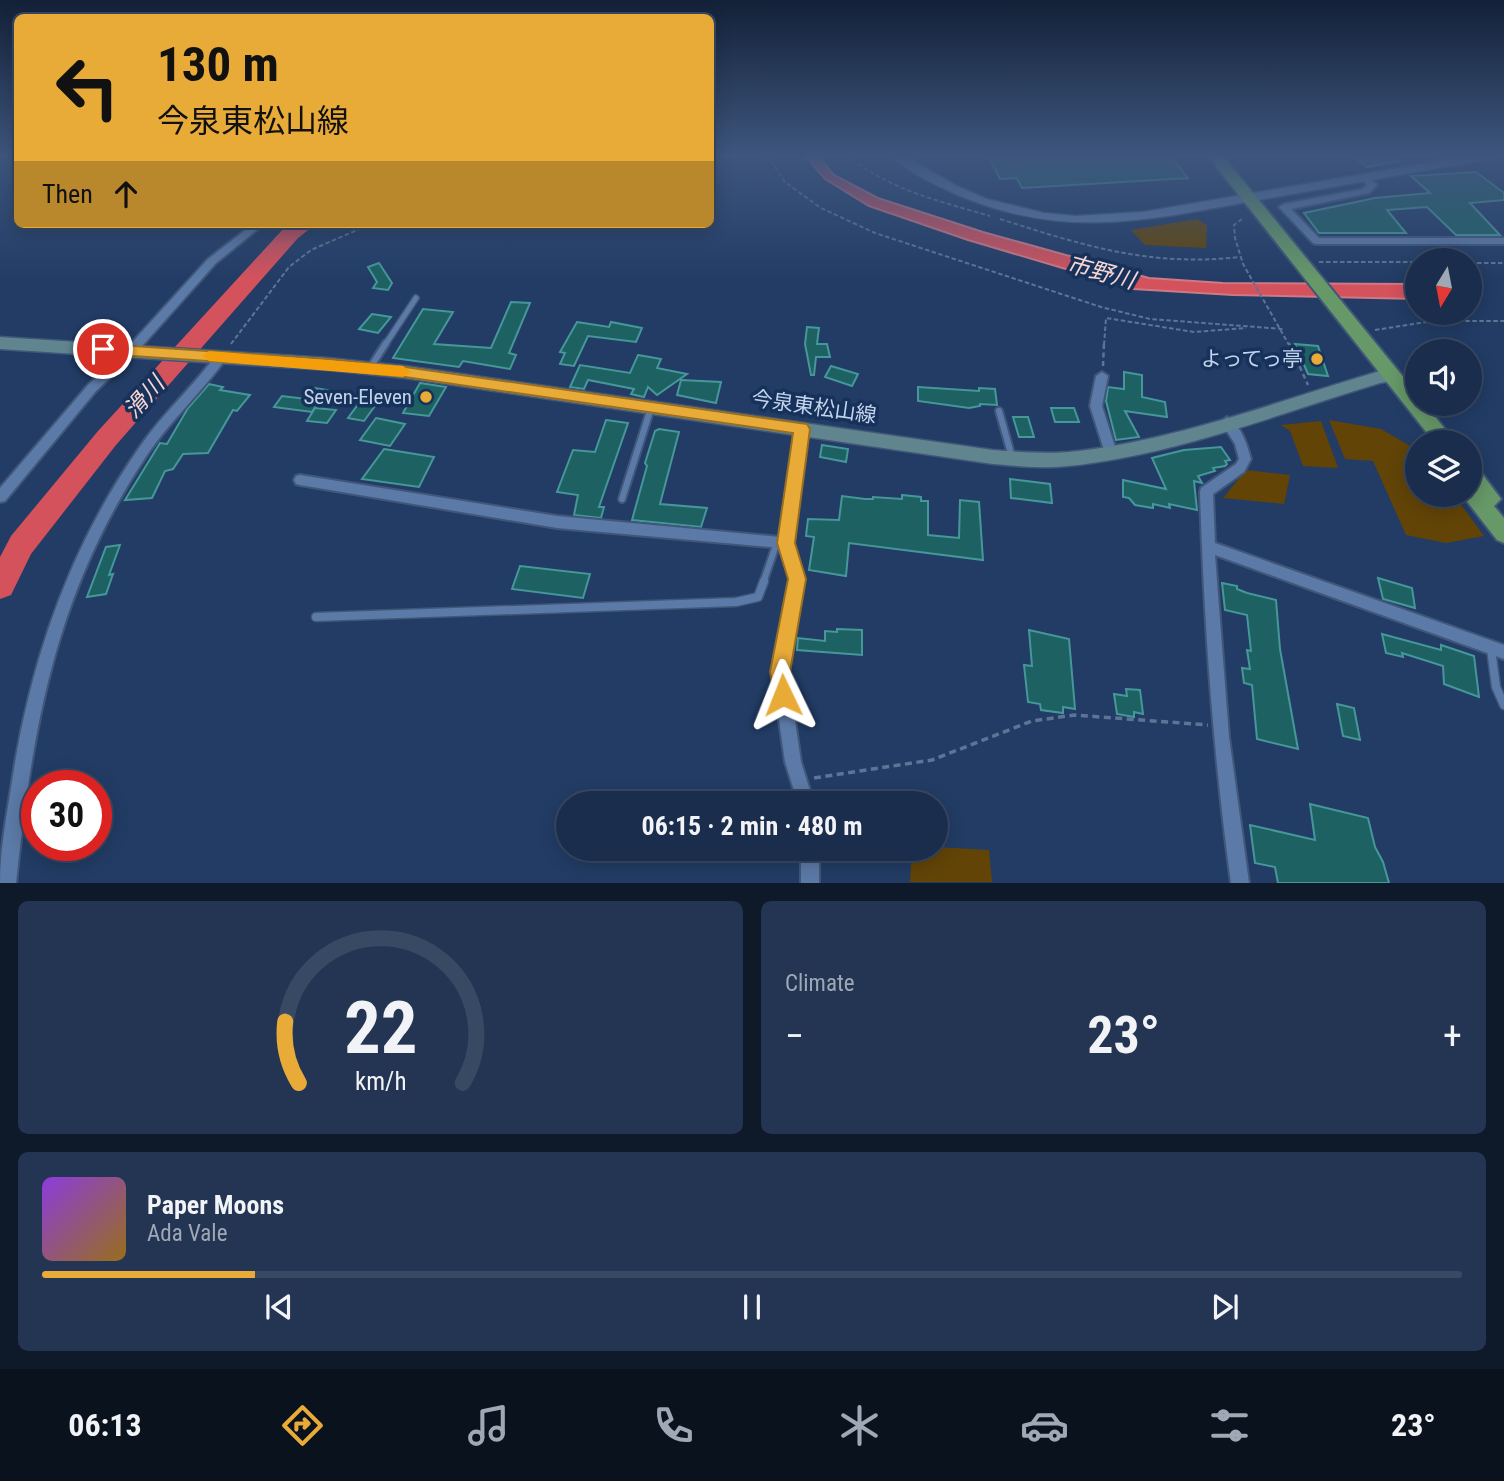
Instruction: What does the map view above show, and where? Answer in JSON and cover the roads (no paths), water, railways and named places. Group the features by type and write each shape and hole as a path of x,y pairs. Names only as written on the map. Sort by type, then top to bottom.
{"highway":[{"path":"1243,198 1346,324 1423,430"},
{"path":"1386,376 1434,430"},
{"path":"1482,488 1504,515"},
{"path":"1482,506 1504,534"}],"main road":[{"path":"0,343 136,352"},
{"name":"今泉東松山線","path":"136,352 370,368 1013,459 1066,459 1111,453 1386,376"}],"street":[{"path":"975,196 1042,218 1067,221 1113,221 1253,196"},
{"path":"1339,196 1284,207 1316,240 1504,241"},
{"path":"0,498 92,388 136,352 212,261 254,228"},
{"path":"7,883 24,743 48,639 59,609 98,522 125,477 144,448 210,373 221,356"},
{"path":"1102,376 1096,406 1111,453"},
{"path":"1227,422 1241,443 1245,459 1240,468 1206,492 1207,546 1229,815 1240,883"},
{"path":"802,429 782,543 797,579 780,672 793,762 802,791"},
{"path":"300,480 557,522 782,543"},
{"path":"1207,546 1498,650"},
{"path":"810,861 810,883"}],"lane":[{"path":"370,368 416,298"},
{"path":"622,499 651,407"},
{"path":"999,411 1013,459"},
{"path":"316,617 736,602 758,597 782,543"},
{"path":"1498,650 1496,687 1504,705"}],"water":[{"name":"市野川","path":"853,196 875,196 983,232 1149,278 1223,283 1405,284 1405,299 1233,295 1133,289 968,240 869,206"}],"waterway":[{"name":"滑川","path":"0,586 21,545 107,438 291,233 299,228"}],"place":[{"name":"よってっ亭","path":"1317,359"},
{"name":"Seven-Eleven","path":"426,397"}]}
